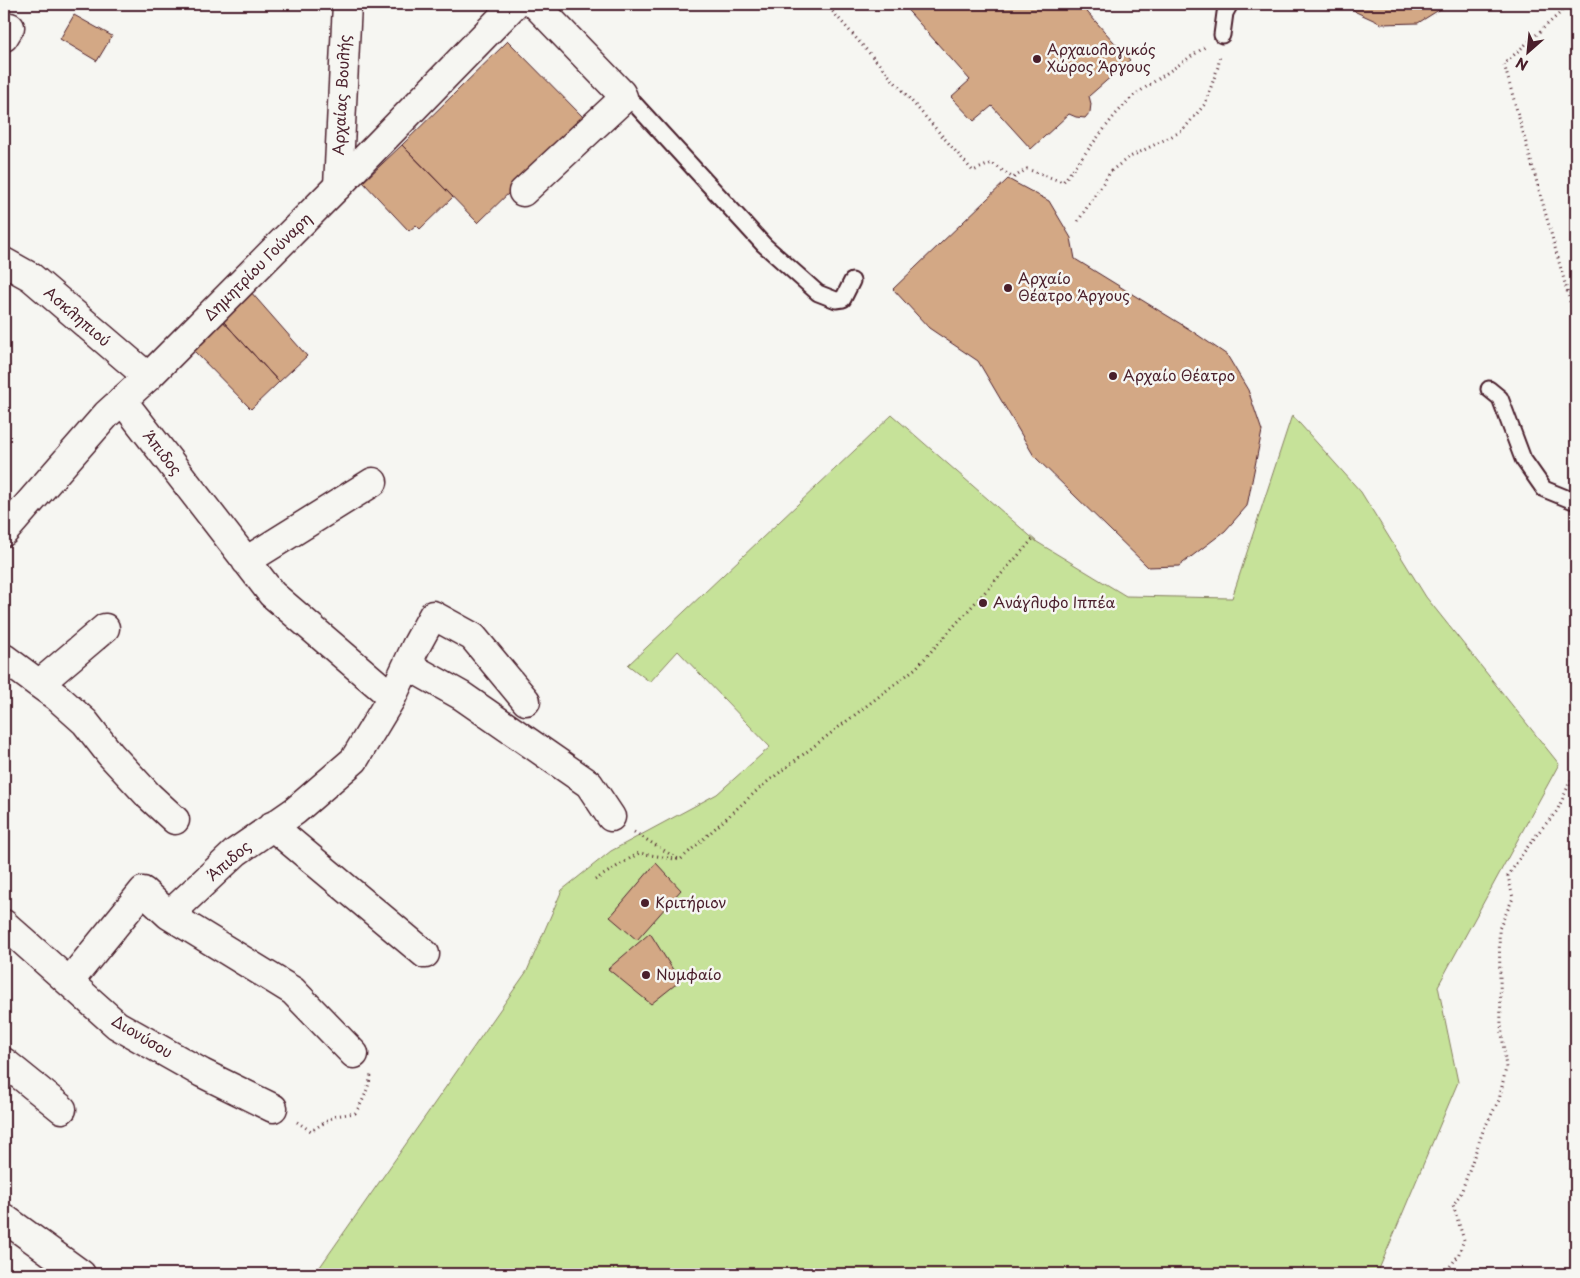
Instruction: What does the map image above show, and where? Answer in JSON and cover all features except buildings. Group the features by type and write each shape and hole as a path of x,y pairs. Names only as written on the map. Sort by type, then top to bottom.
{"street":[{"name":"Αρχαίας Βουλής","path":"338,186 347,4"},
{"name":"Δημητρίου Γούναρη","path":"4,532 107,414 148,377 515,4"},
{"path":"523,192 621,101 623,97 622,93 535,4"},
{"name":"Ασκληπιού","path":"4,262 31,277 148,377"},
{"name":"Άπιδος","path":"122,400 272,594 392,697"},
{"path":"246,561 374,482"},
{"name":"Άπιδος","path":"169,915 236,852 295,811 354,760 392,697 433,615 473,637 526,701"},
{"path":"39,684 105,628"},
{"path":"4,658 57,696 85,722 110,754 149,796 175,820"},
{"path":"407,665 462,696 589,784 611,817"},
{"path":"272,826 425,954"},
{"path":"69,982 143,891 169,915 293,991 363,1064"},
{"name":"Διονύσου","path":"7,933 69,982 116,1025 202,1073 272,1108"},
{"path":"4,1062 62,1110"},
{"path":"4,1218 81,1274"}],"lane":[{"path":"1222,35 1225,13 1230,4"},
{"path":"623,97 633,102 764,245 818,293 836,300 843,298 852,281"},
{"path":"1489,389 1500,398 1523,459 1544,489 1576,502"}],"path":[{"path":"826,4 973,171 992,163 1013,178 1027,169 1063,182 1115,115 1133,96 1222,35"},
{"path":"1570,4 1504,64 1576,323"},
{"path":"1078,222 1112,170 1128,158 1182,131 1205,104 1218,67 1222,35"},
{"path":"1568,292 1576,295"},
{"path":"680,860 762,786 916,668 1033,539"},
{"path":"1444,1274 1458,1256 1464,1240 1453,1206 1461,1193 1483,1131 1499,1100 1506,1068 1501,1025 1499,929 1513,898 1508,876 1526,848 1557,811 1576,769"},
{"path":"611,817 680,860"},
{"path":"595,880 639,853 680,860"},
{"path":"311,1131 335,1116 355,1113 369,1086 363,1064"}],"green space":[{"path":"892,415 1037,542 1126,596 1232,598 1292,415 1361,492 1426,597 1559,764 1438,986 1458,1082 1377,1274 315,1274 527,971 562,890 611,851 717,794 770,747 678,651 650,682 628,665"}],"place":[{"name":"Αρχαιολογικός Χώρος Άργους","path":"1037,59"},
{"name":"Αρχαίο Θέατρο Άργους","path":"1008,288"},
{"name":"Αρχαίο Θέατρο","path":"1113,376"},
{"name":"Ανάγλυφο Ιππέα","path":"983,603"},
{"name":"Κριτήριον","path":"645,903"},
{"name":"Νυμφαίο","path":"646,975"}]}
